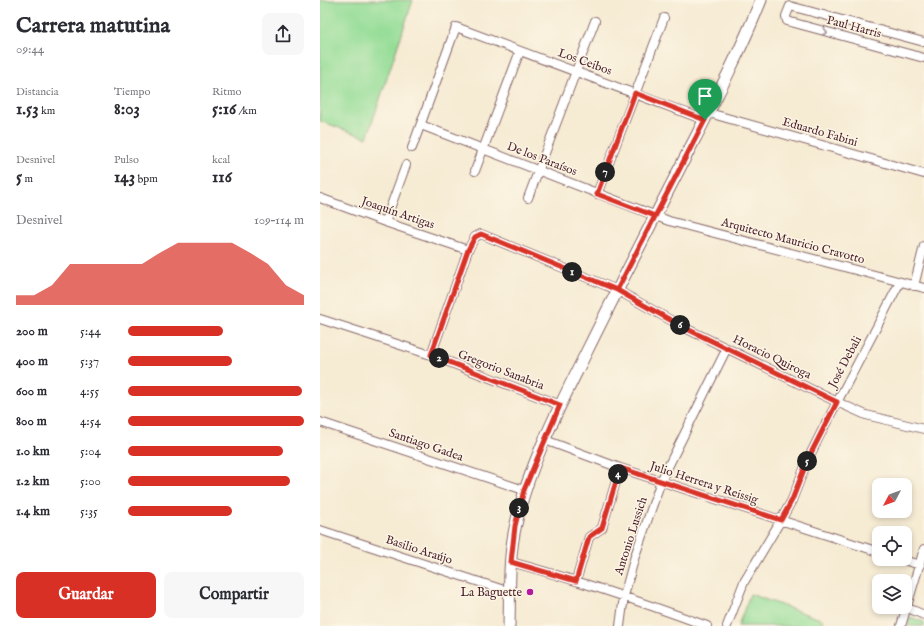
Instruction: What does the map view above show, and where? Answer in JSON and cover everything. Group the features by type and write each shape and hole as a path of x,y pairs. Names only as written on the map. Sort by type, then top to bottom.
{"street":[{"path":"509,626 511,562 515,526 524,490 560,405 748,34 761,0"},
{"name":"Paul Harris","path":"924,42 792,3 786,16 787,21 924,58"},
{"path":"597,194 664,18"},
{"path":"528,198 595,21"},
{"name":"Los Ceibos","path":"421,125 456,27 635,93 707,116"},
{"path":"475,172 520,51"},
{"name":"Eduardo Fabini","path":"707,116 924,174"},
{"path":"412,148 421,125"},
{"name":"De los Paraísos","path":"421,125 655,216"},
{"path":"385,222 406,165"},
{"name":"Joaquín Artigas","path":"320,198 468,250"},
{"name":"Arquitecto Mauricio Cravotto","path":"655,216 676,223 924,288"},
{"path":"431,355 468,250 475,237 481,234 617,290"},
{"path":"914,286 924,246"},
{"name":"José Debali","path":"727,626 744,582 792,500 808,459 900,282"},
{"name":"Horacio Quiroga","path":"617,290 681,326 837,402 866,415 924,430"},
{"name":"Gregorio Sanabria","path":"320,319 431,355 560,405"},
{"name":"Antonio Lussich","path":"620,626 624,596 635,556 661,481 727,348"},
{"name":"Santiago Gadea","path":"320,422 524,490"},
{"name":"Julio Herrera y Reissig","path":"545,440 620,468 872,550"},
{"path":"576,581 589,537 602,528 620,468"},
{"name":"Basilio Araújo","path":"320,530 510,592"},
{"path":"912,594 924,549"},
{"path":"511,562 624,596 707,626"},
{"path":"912,563 920,565"},
{"path":"912,610 924,615"},
{"path":"901,626 906,614"}],"green space":[{"path":"320,0 413,0 367,138 320,121"},
{"path":"750,594 823,620 820,626 738,626"},
{"path":"910,617 924,622 924,626 908,626"}],"place":[{"name":"La Baguette","path":"530,592"}],"route":[{"path":"705,120 617,290 481,234 475,237 468,250 431,355 560,405 524,490 515,526 511,562 576,581 589,537 602,528 620,468 781,520 792,500 808,459 837,402 681,326 617,290 655,216 597,194 635,93 705,120"}]}
